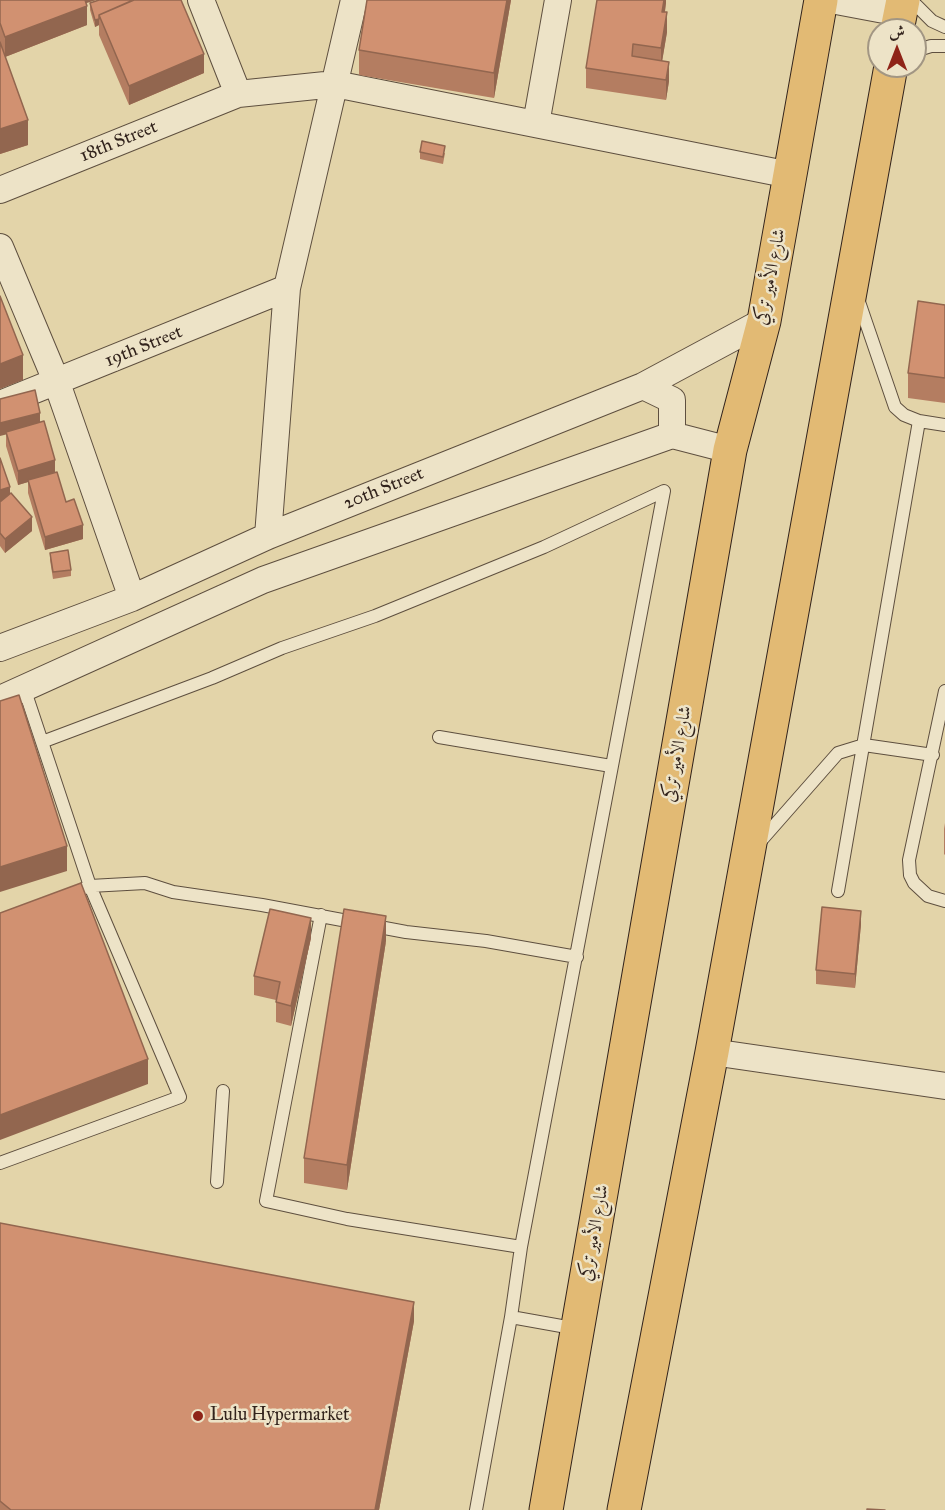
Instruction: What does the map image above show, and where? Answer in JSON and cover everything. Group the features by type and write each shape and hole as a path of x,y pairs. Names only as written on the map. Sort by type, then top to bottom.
{"main road":[{"name":"شارع الأمير تركي","path":"546,1510 730,450 764,321 821,0"},
{"path":"624,1510 712,1052 889,78"}],"street":[{"path":"201,0 238,94"},
{"path":"268,536 287,288 354,0"},
{"path":"536,124 558,0"},
{"path":"831,0 903,11"},
{"name":"18th Street","path":"0,190 238,94 335,84 790,175"},
{"path":"0,247 57,382 132,598"},
{"name":"19th Street","path":"0,404 287,288"},
{"name":"20th Street","path":"0,648 132,598 268,536 644,386 764,321"},
{"path":"644,386 672,400 672,435"},
{"path":"0,699 263,580 672,435 730,450"},
{"path":"712,1052 945,1086"}],"lane":[{"path":"903,11 945,27"},
{"path":"927,47 945,46"},
{"path":"852,281 895,407 904,416 945,425"},
{"path":"838,891 919,421"},
{"path":"42,742 212,678 282,648 375,616 544,547 664,491 521,1247 511,1317 476,1510"},
{"path":"0,1163 180,1097 90,886 24,688"},
{"path":"945,691 909,860 910,875 914,884 928,896 945,901"},
{"path":"439,737 611,766"},
{"path":"748,856 838,753 864,745 933,755"},
{"path":"70,894 90,886 146,884 173,892 321,915 406,932 486,941 577,957"},
{"path":"321,915 266,1201 347,1219 521,1247"},
{"path":"217,1182 223,1091"},
{"path":"511,1317 579,1329"}],"building":[{"path":"0,0 85,0 87,6 5,37 0,23"},
{"path":"99,0 131,1 99,15 99,19 95,20 90,3"},
{"path":"134,0 181,0 204,54 129,86 99,15"},
{"path":"367,0 507,0 494,73 359,50"},
{"path":"597,0 664,0 662,12 667,12 661,48 633,44 632,56 669,62 666,80 586,68"},
{"path":"0,42 28,120 0,129"},
{"path":"422,141 445,146 443,157 420,152"},
{"path":"0,296 23,355 0,364"},
{"path":"918,301 945,305 945,378 908,373"},
{"path":"35,390 40,413 0,423 0,399"},
{"path":"44,421 55,460 18,471 6,432"},
{"path":"0,458 10,487 0,490"},
{"path":"57,472 66,502 74,499 83,525 45,537 28,480"},
{"path":"11,493 32,517 5,539 0,533 0,502"},
{"path":"68,550 71,570 53,572 50,553"},
{"path":"19,695 67,846 0,867 0,701"},
{"path":"81,883 148,1059 0,1115 0,913"},
{"path":"822,907 861,911 855,974 816,970"},
{"path":"270,909 311,918 291,1006 276,1002 280,982 254,976"},
{"path":"344,909 386,916 347,1165 304,1158"},
{"name":"Lulu Hypermarket","path":"0,1223 414,1302 375,1510 11,1510 0,1501"}],"place":[{"name":"Lulu Hypermarket","path":"198,1416"}]}
